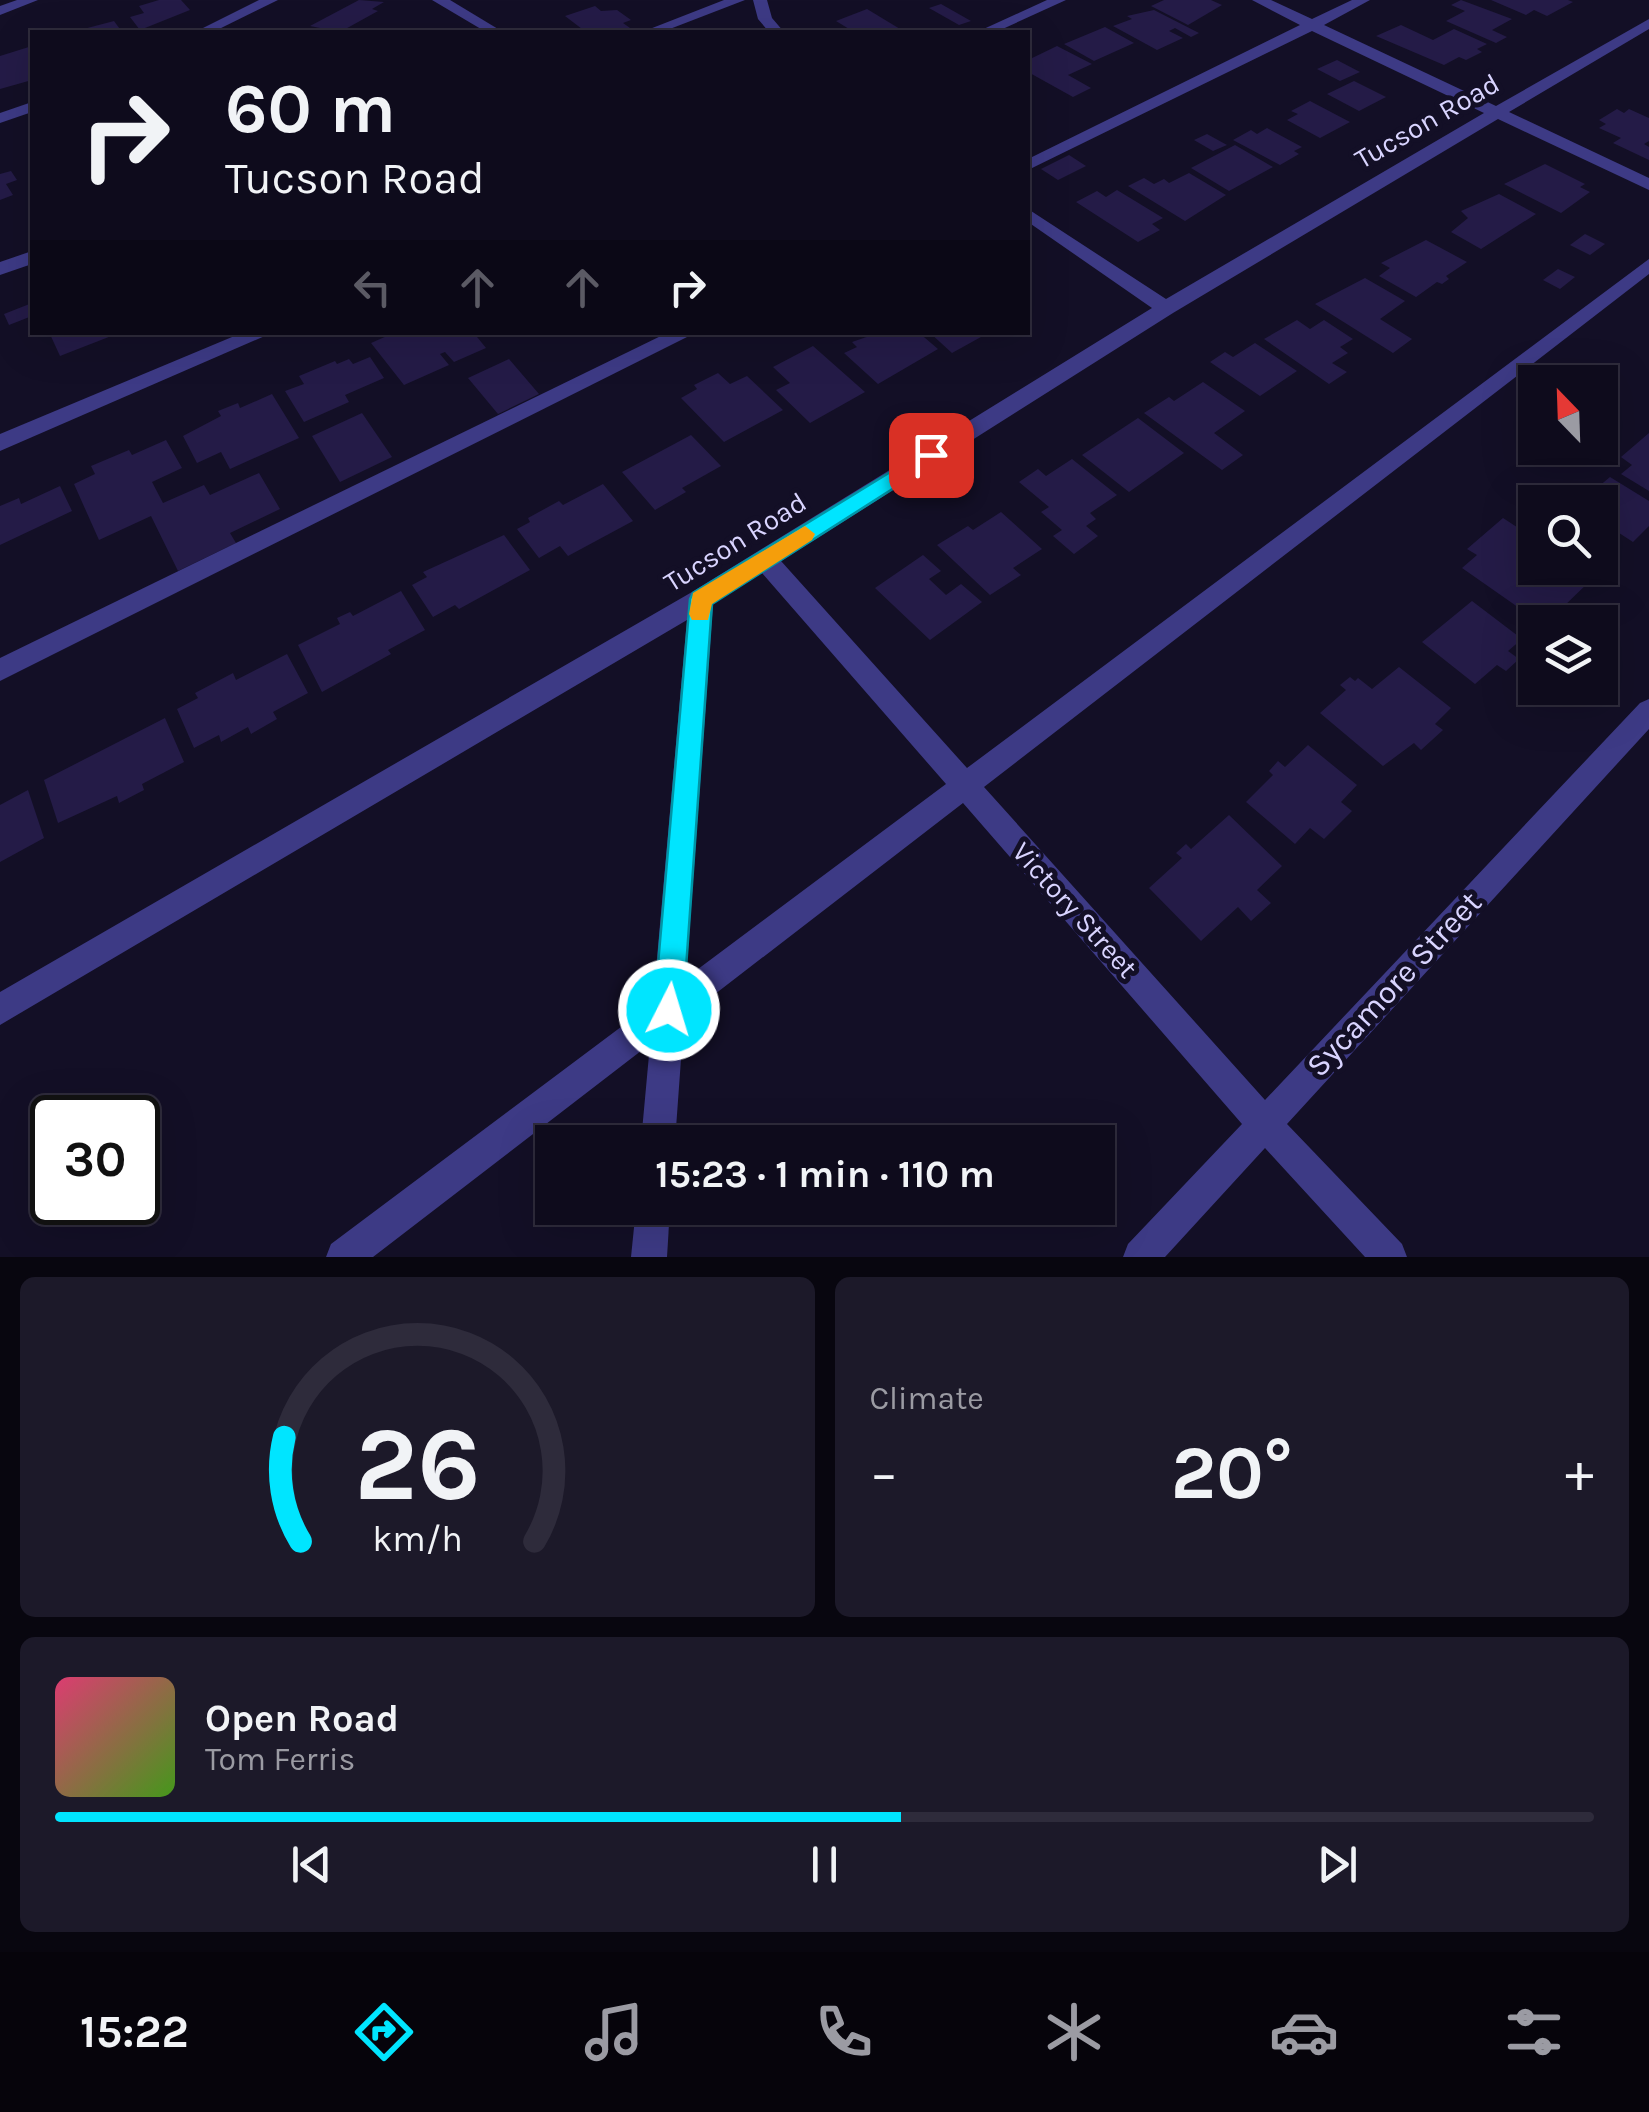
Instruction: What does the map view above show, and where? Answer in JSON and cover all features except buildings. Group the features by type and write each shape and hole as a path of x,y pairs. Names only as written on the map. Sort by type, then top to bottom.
{"street":[{"path":"0,12 31,0"},
{"path":"206,30 271,0"},
{"path":"439,0 492,30"},
{"path":"655,30 738,0"},
{"path":"760,0 765,19 775,30"},
{"path":"989,30 1059,0"},
{"path":"1259,0 1649,185"},
{"path":"1030,164 1363,0"},
{"name":"Tucson Road","path":"0,1009 701,599 1166,308 1649,23"},
{"path":"0,118 30,107"},
{"path":"1030,215 1166,308"},
{"path":"0,269 30,258"},
{"path":"344,1257 1649,266"},
{"path":"0,443 257,335"},
{"path":"0,670 681,335"},
{"name":"Victory Street","path":"764,560 1264,1123 1389,1257"},
{"path":"659,1125 701,599"},
{"name":"Sycamore Street","path":"1141,1257 1649,711"},
{"path":"649,1257 652,1225"}],"slow traffic":[{"path":"700,614 701,599 805,534"}],"route":[{"path":"669,1010 701,599 931,455"}]}
